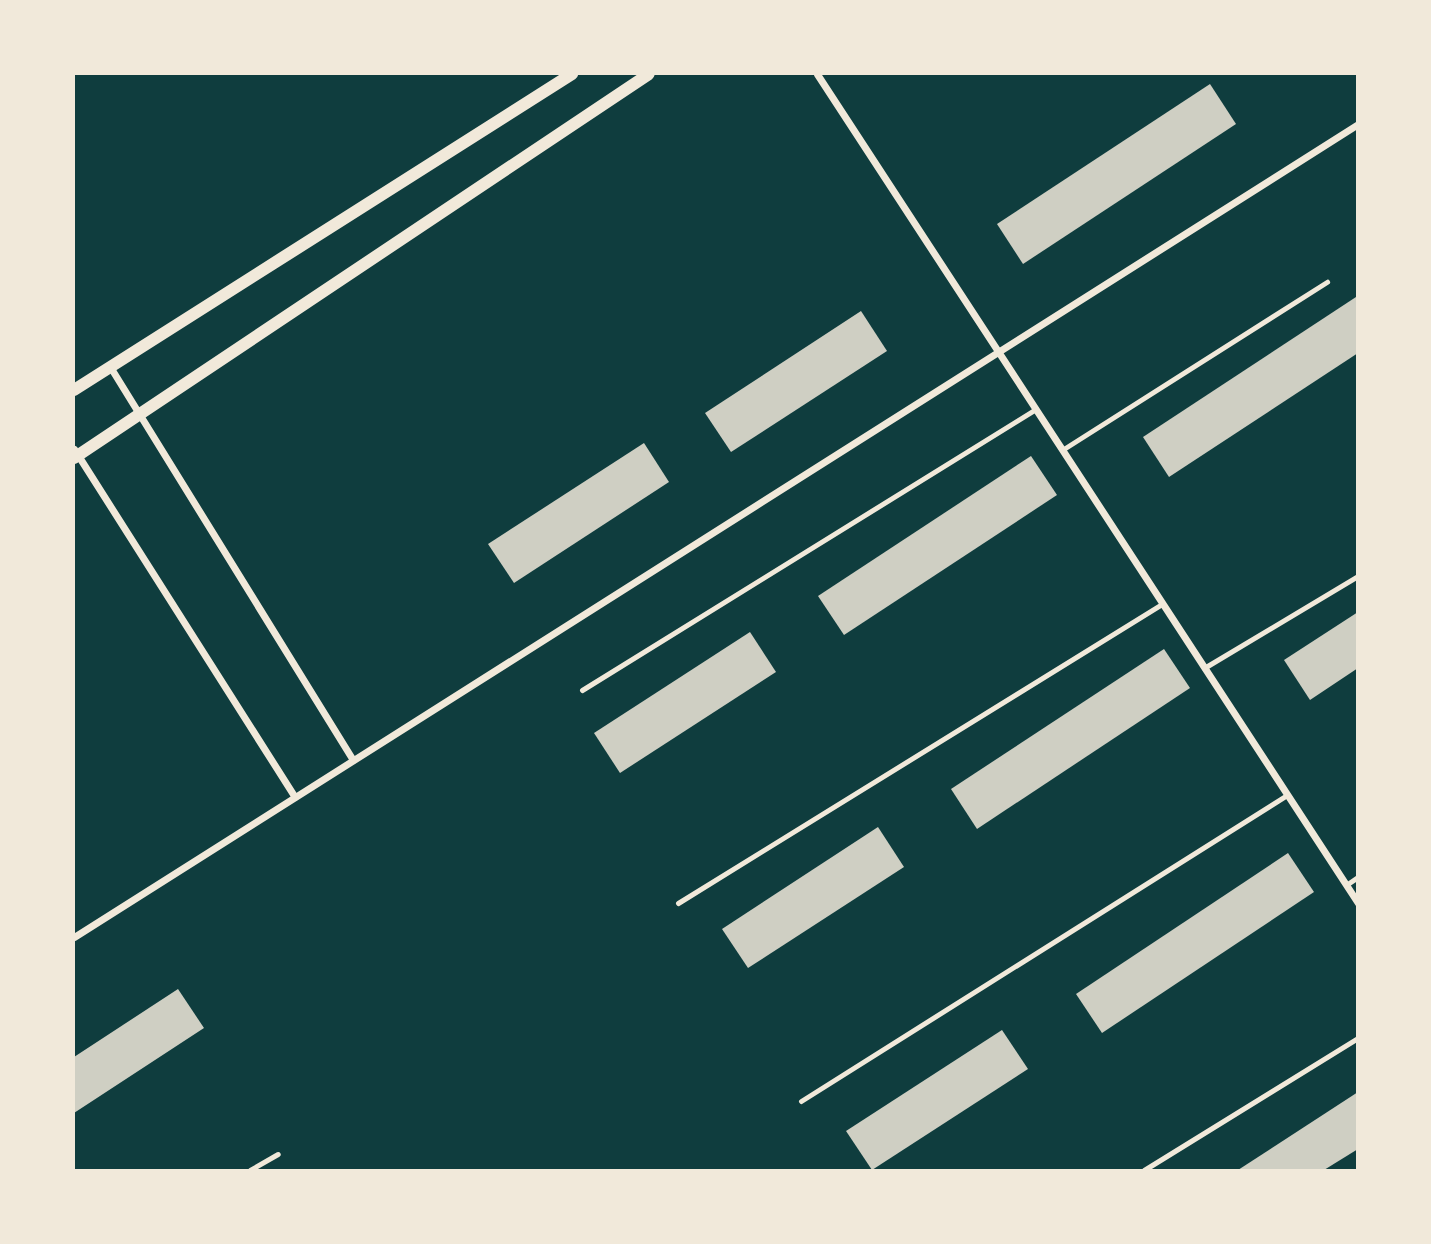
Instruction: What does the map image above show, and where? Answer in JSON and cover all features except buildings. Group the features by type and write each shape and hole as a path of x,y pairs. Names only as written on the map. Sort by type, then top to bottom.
{"street":[{"path":"74,390 108,364 572,74"},
{"path":"295,797 75,454 649,74"},
{"path":"817,74 1357,903"},
{"path":"74,937 1357,124"},
{"path":"108,364 354,760"}],"lane":[{"path":"1062,450 1326,282"},
{"path":"582,690 1036,409"},
{"path":"1204,668 1357,576"},
{"path":"678,903 1162,604"},
{"path":"801,1101 1287,795"},
{"path":"1346,884 1357,877"},
{"path":"1144,1171 1357,1038"},
{"path":"250,1171 278,1154"}]}
